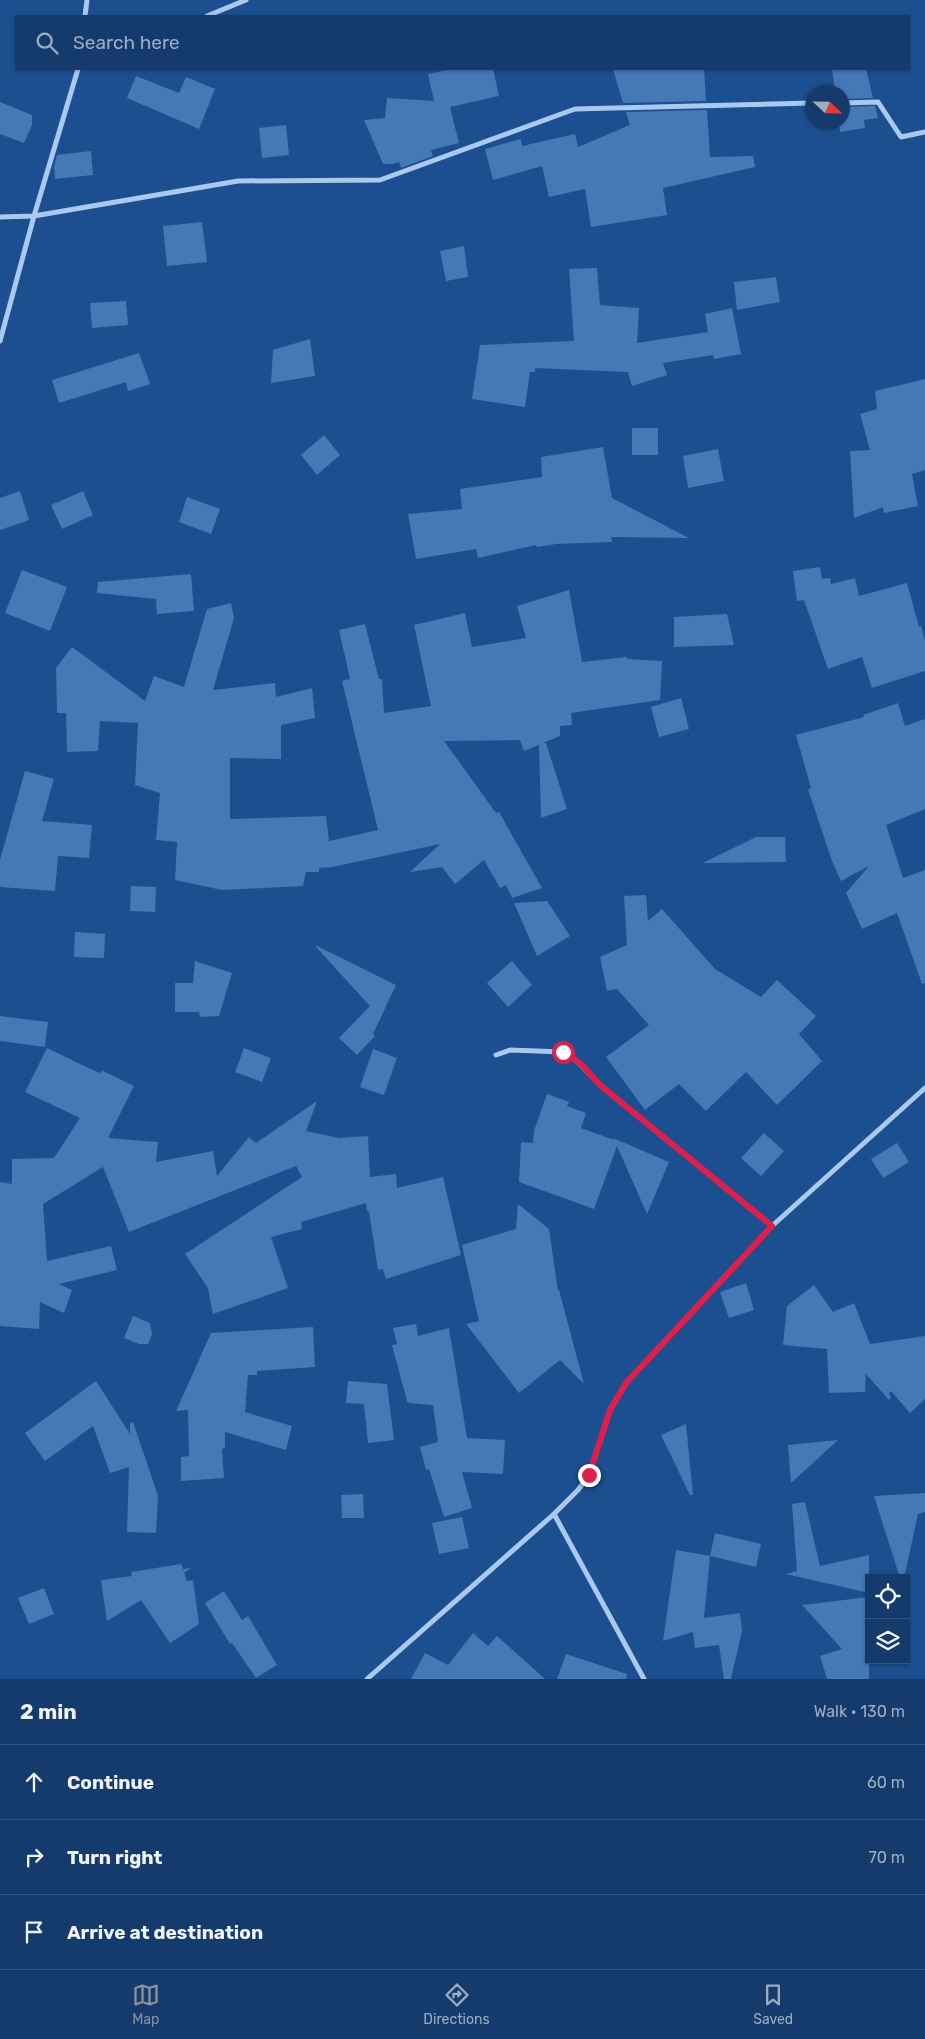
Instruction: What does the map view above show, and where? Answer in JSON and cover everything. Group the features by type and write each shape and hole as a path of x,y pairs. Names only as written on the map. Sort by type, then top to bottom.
{"street":[{"path":"85,15 87,0"},
{"path":"209,15 246,0"},
{"path":"0,342 34,216 79,70"},
{"path":"850,103 878,102 901,137 925,132"},
{"path":"0,217 34,216 238,181 380,180 575,109 805,103"},
{"path":"496,1055 510,1050 563,1052 580,1063 600,1085 772,1226"},
{"path":"367,1679 554,1514 578,1490 589,1475 610,1410 626,1383 772,1226 925,1088"},
{"path":"554,1514 644,1679"}],"building":[{"path":"446,70 493,70 499,96 450,107 459,143 431,150 433,156 401,168 399,162 383,164 364,120 385,118 387,98 434,101 428,74"},
{"path":"613,70 704,70 706,101 623,103"},
{"path":"832,70 866,70 873,98 850,99 850,85 834,85"},
{"path":"136,76 179,93 186,77 215,89 199,129 127,98"},
{"path":"0,102 32,115 32,125 24,143 0,134"},
{"path":"875,106 878,118 864,120 865,128 840,132 840,130 850,130 850,107"},
{"path":"707,110 710,157 753,156 755,167 663,188 667,215 591,227 585,189 549,197 542,166 493,180 485,149 521,139 522,146 575,134 578,147 630,125 626,112"},
{"path":"286,125 289,155 262,158 259,128"},
{"path":"91,151 93,175 55,179 54,166 57,155"},
{"path":"202,222 207,262 167,266 163,226"},
{"path":"464,246 468,277 446,281 440,251"},
{"path":"597,268 600,305 639,308 637,343 708,332 705,314 732,308 741,354 714,359 713,355 663,363 667,375 632,386 628,372 535,368 535,372 530,372 525,407 472,399 480,345 574,341 569,269"},
{"path":"776,277 780,302 737,310 734,282"},
{"path":"126,301 128,325 92,328 90,303"},
{"path":"310,339 315,376 271,383 273,350"},
{"path":"139,353 150,384 128,391 126,382 59,403 52,380"},
{"path":"925,379 925,470 912,474 918,506 884,513 883,507 854,518 850,451 870,450 860,414 877,409 875,391"},
{"path":"632,428 658,428 658,455 632,455"},
{"path":"324,435 340,455 317,475 301,455"},
{"path":"603,447 612,498 689,538 611,537 612,542 556,544 537,547 536,545 478,558 476,549 416,559 408,514 462,509 460,489 542,477 541,457"},
{"path":"718,449 724,481 688,488 683,456"},
{"path":"20,491 29,520 0,530 0,498"},
{"path":"83,491 93,515 62,529 51,505"},
{"path":"187,497 220,509 211,534 179,522"},
{"path":"820,567 822,579 830,578 831,584 855,578 859,596 907,583 919,627 921,626 925,640 925,671 872,688 862,657 828,669 804,600 797,601 793,571"},
{"path":"22,570 67,587 50,631 5,613"},
{"path":"191,574 194,611 157,614 156,599 97,593 98,582"},
{"path":"569,590 582,662 627,657 627,659 662,661 660,700 571,713 572,725 560,726 560,736 543,743 546,743 567,809 541,818 539,745 524,751 520,740 444,741 496,813 499,812 542,888 512,898 506,885 500,888 484,860 455,884 442,867 410,872 440,844 332,867 319,868 319,872 306,872 303,886 222,890 175,880 177,842 156,840 160,793 135,785 138,723 100,721 98,751 67,752 66,713 57,713 56,668 72,647 145,701 154,676 184,687 207,609 231,603 234,618 213,690 275,683 276,697 312,688 315,718 281,725 281,759 230,758 230,819 326,816 329,841 378,830 342,681 350,679 339,630 365,624 379,679 382,679 384,713 431,706 414,625 465,613 472,647 526,638 517,606"},
{"path":"727,614 734,645 674,647 674,617"},
{"path":"681,698 689,729 659,737 651,707"},
{"path":"898,703 905,726 925,719 925,809 886,825 903,878 925,870 925,983 922,984 897,913 862,929 846,893 869,866 841,881 832,861 808,789 811,788 796,735 864,717 863,715"},
{"path":"25,771 54,779 42,821 92,825 89,858 58,856 55,891 0,887 0,860"},
{"path":"756,837 785,837 786,862 703,863"},
{"path":"131,886 156,887 155,912 130,911"},
{"path":"646,895 648,921 662,909 715,969 761,997 777,980 816,1016 799,1034 822,1061 777,1105 746,1072 706,1111 679,1084 645,1110 606,1057 649,1025 617,989 607,991 600,957 627,945 624,896"},
{"path":"547,901 570,936 537,956 514,903"},
{"path":"75,932 105,934 104,958 74,957"},
{"path":"317,946 396,985 373,1034 375,1036 357,1055 339,1038 370,1006"},
{"path":"195,961 232,973 219,1016 200,1017 199,1012 175,1012 175,983 193,983"},
{"path":"512,961 532,985 508,1007 487,983"},
{"path":"0,1016 48,1022 45,1047 0,1041"},
{"path":"47,1048 99,1073 103,1071 134,1086 108,1138 158,1142 156,1162 213,1151 217,1176 249,1137 256,1143 317,1101 306,1131 339,1138 368,1136 370,1177 396,1174 397,1188 443,1177 461,1255 386,1279 383,1269 378,1270 369,1211 367,1211 366,1203 301,1222 302,1229 271,1237 288,1288 213,1314 208,1288 185,1254 302,1177 296,1166 129,1232 103,1167 43,1204 47,1261 111,1246 117,1270 59,1284 72,1290 64,1313 40,1302 39,1329 0,1326 0,1182 12,1184 12,1159 54,1158 80,1118 25,1092"},
{"path":"244,1048 271,1058 262,1082 235,1072"},
{"path":"373,1049 397,1058 384,1095 360,1087"},
{"path":"547,1094 569,1102 567,1106 586,1113 581,1128 614,1140 613,1138 669,1162 647,1214 617,1146 594,1209 519,1182 521,1142 533,1143 534,1131"},
{"path":"764,1133 784,1151 761,1176 741,1158"},
{"path":"897,1143 909,1162 883,1178 871,1159"},
{"path":"518,1204 549,1229 558,1291 584,1384 560,1360 519,1393 466,1324 479,1321 462,1245 516,1229"},
{"path":"746,1283 754,1310 729,1318 720,1292"},
{"path":"814,1285 833,1312 854,1303 870,1344 925,1336 925,1399 910,1413 891,1391 889,1393 891,1398 889,1400 866,1374 865,1392 829,1393 827,1349 783,1345 787,1306"},
{"path":"133,1316 150,1323 152,1334 148,1344 139,1344 124,1338"},
{"path":"416,1324 418,1336 449,1328 467,1438 505,1440 503,1474 462,1472 472,1508 444,1517 429,1469 426,1470 420,1447 438,1442 433,1405 409,1403 407,1401 392,1345 397,1344 393,1328"},
{"path":"313,1327 315,1367 257,1371 257,1375 248,1375 245,1412 292,1426 286,1450 225,1432 225,1448 222,1449 224,1478 181,1481 181,1457 189,1456 188,1410 176,1411 211,1333"},
{"path":"96,1381 130,1434 130,1423 133,1422 158,1496 156,1533 127,1532 129,1467 110,1473 93,1426 45,1461 25,1433"},
{"path":"348,1381 387,1384 394,1440 368,1443 364,1404 346,1403"},
{"path":"686,1424 693,1495 690,1495 661,1435"},
{"path":"838,1440 791,1483 788,1445"},
{"path":"925,1493 925,1512 918,1514 905,1574 899,1574 874,1496"},
{"path":"363,1494 364,1518 342,1518 341,1495"},
{"path":"805,1502 820,1566 869,1555 869,1574 865,1574 865,1592 786,1574 797,1571 792,1504"},
{"path":"462,1517 469,1548 439,1554 432,1523"},
{"path":"715,1533 761,1544 756,1567 710,1556"},
{"path":"676,1550 710,1556 704,1618 740,1613 742,1631 731,1679 724,1679 719,1645 695,1648 693,1632 663,1641"},
{"path":"181,1564 183,1569 191,1568 184,1573 187,1581 193,1580 199,1624 170,1643 141,1600 107,1621 101,1580 132,1576 131,1572"},
{"path":"44,1588 54,1614 29,1624 18,1598"},
{"path":"224,1591 242,1620 248,1616 277,1665 256,1678 232,1643 230,1644 205,1603"},
{"path":"865,1597 865,1664 869,1664 869,1679 827,1679 820,1656 842,1649 802,1605"},
{"path":"473,1633 488,1646 497,1636 545,1679 411,1679 425,1653 448,1665"},
{"path":"566,1654 627,1674 626,1679 557,1679"}],"route":[{"path":"563,1052 580,1063 600,1085 772,1226 626,1383 610,1410 589,1475"}]}
